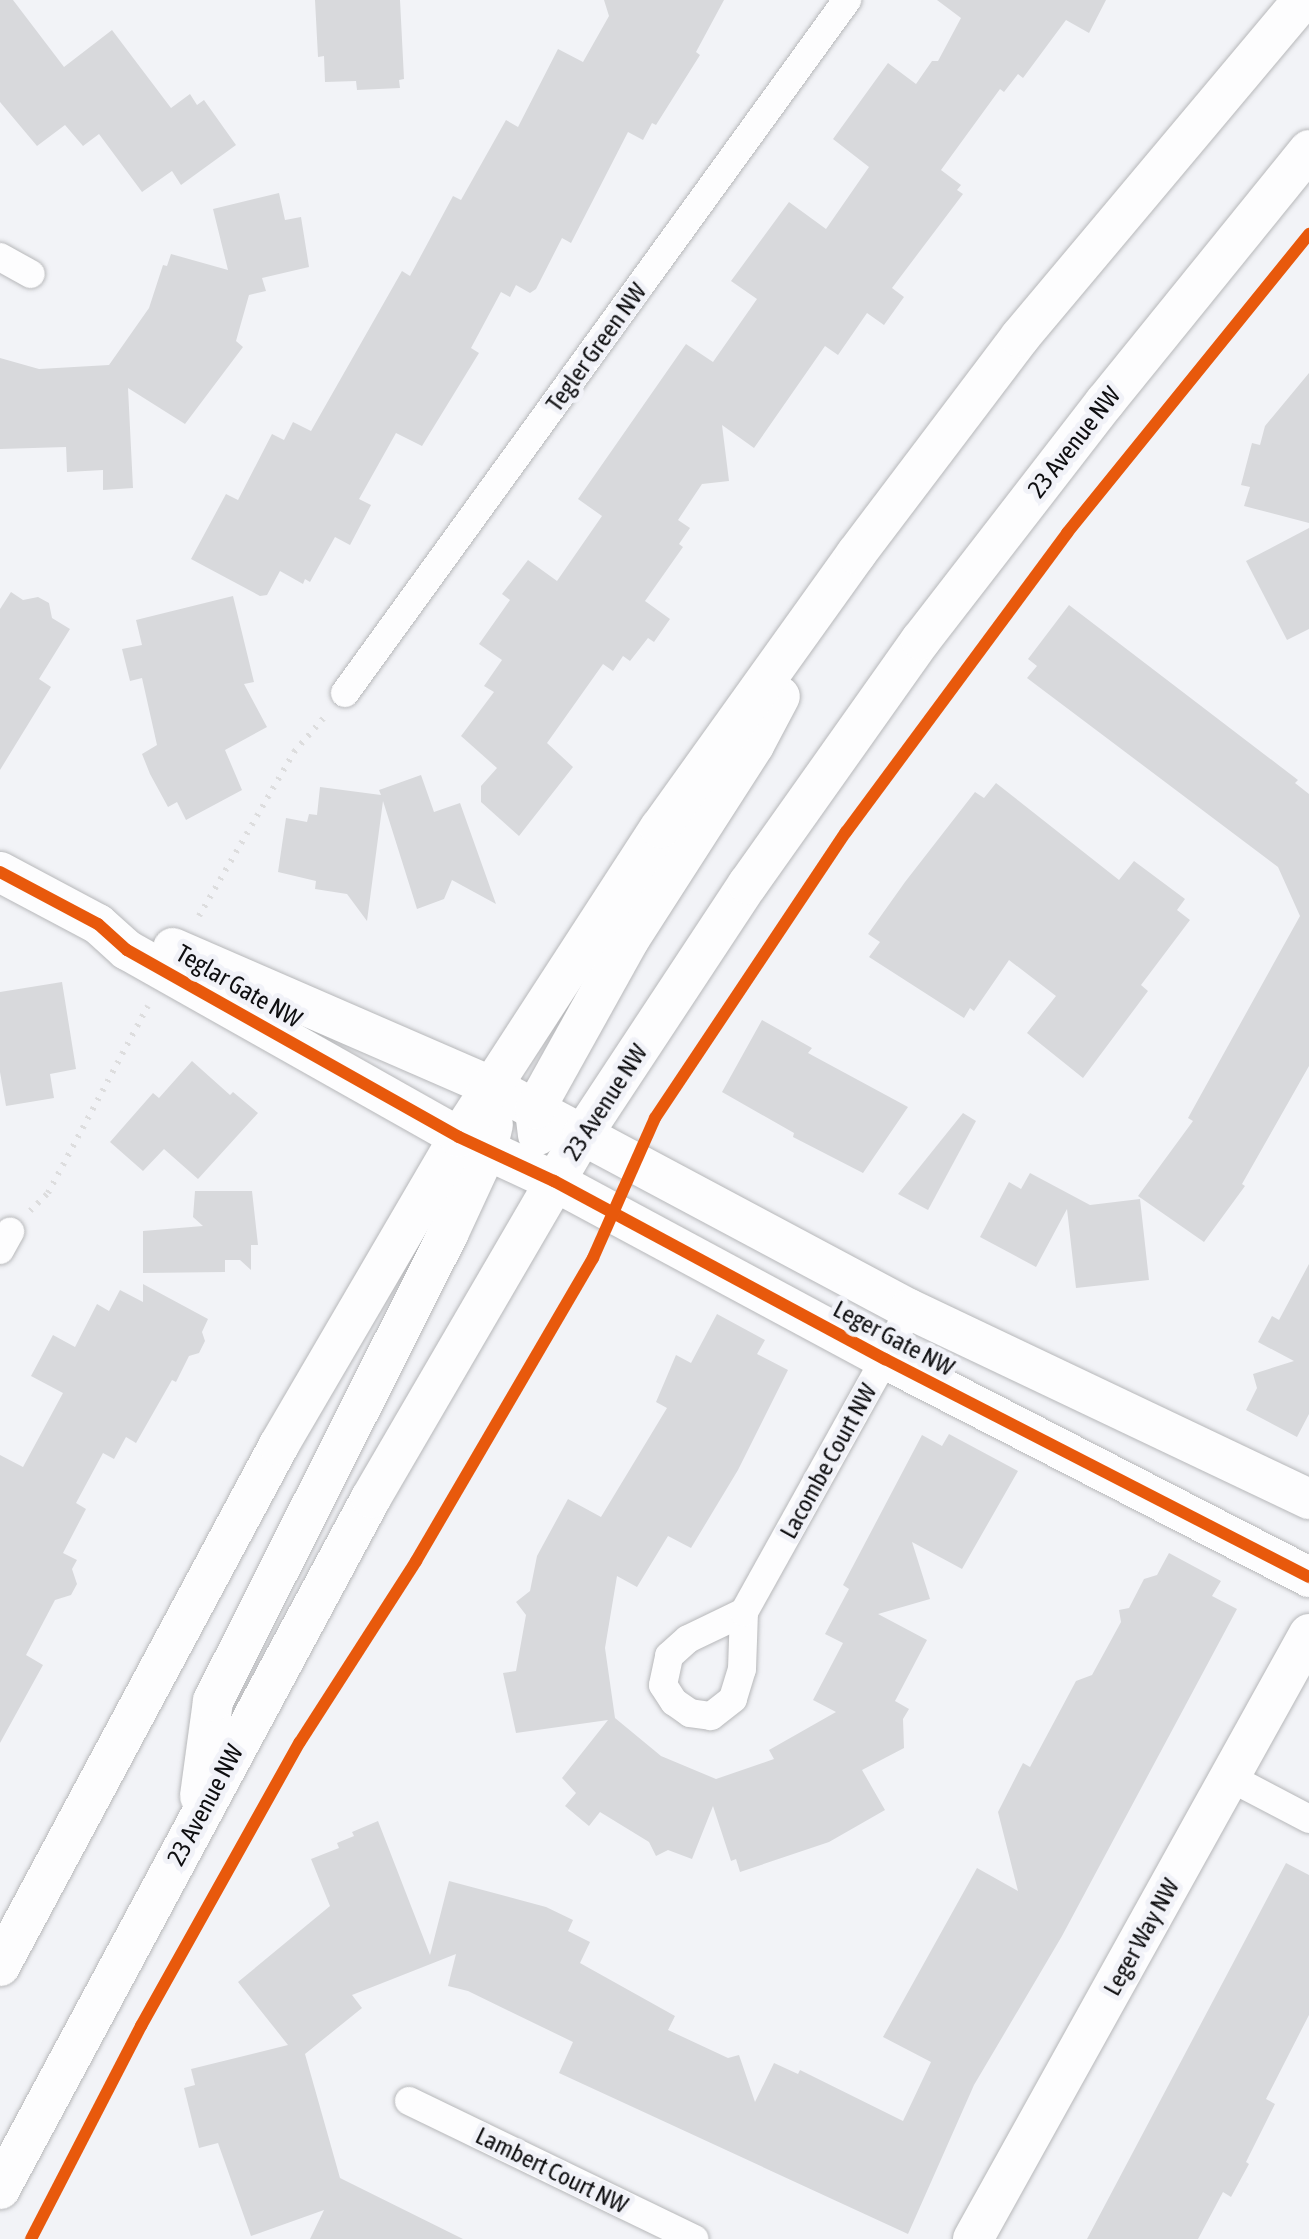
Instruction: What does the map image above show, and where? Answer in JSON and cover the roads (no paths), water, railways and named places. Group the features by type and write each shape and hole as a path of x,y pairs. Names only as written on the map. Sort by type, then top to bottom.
{"street":[{"name":"Tegler Green NW","path":"345,693 847,0"},
{"path":"196,1820 213,1700 473,1144 491,1086 660,828 856,554 1020,337 1303,0"},
{"name":"23 Avenue NW","path":"0,2188 371,1498 583,1134 748,884 921,640 1104,402 1309,150"},
{"path":"0,257 31,274"},
{"path":"554,1181 539,1145 535,1109 628,940 754,745 856,554"},
{"name":"Teglar Gate NW","path":"0,872 98,924 128,950 473,1144"},
{"name":"Leger Gate NW","path":"98,924 137,933 491,1086 908,1308 1309,1500"},
{"path":"0,1966 279,1446 473,1144"},
{"name":"Leger Gate NW","path":"473,1144 554,1181 885,1359 1309,1577"},
{"name":"Lacombe Court NW","path":"744,1612 885,1359 908,1308"},
{"name":"Leger Way NW","path":"972,2239 1309,1634"},
{"path":"1231,1778 1309,1819"},
{"name":"Lambert Court NW","path":"409,2101 694,2239"}]}
